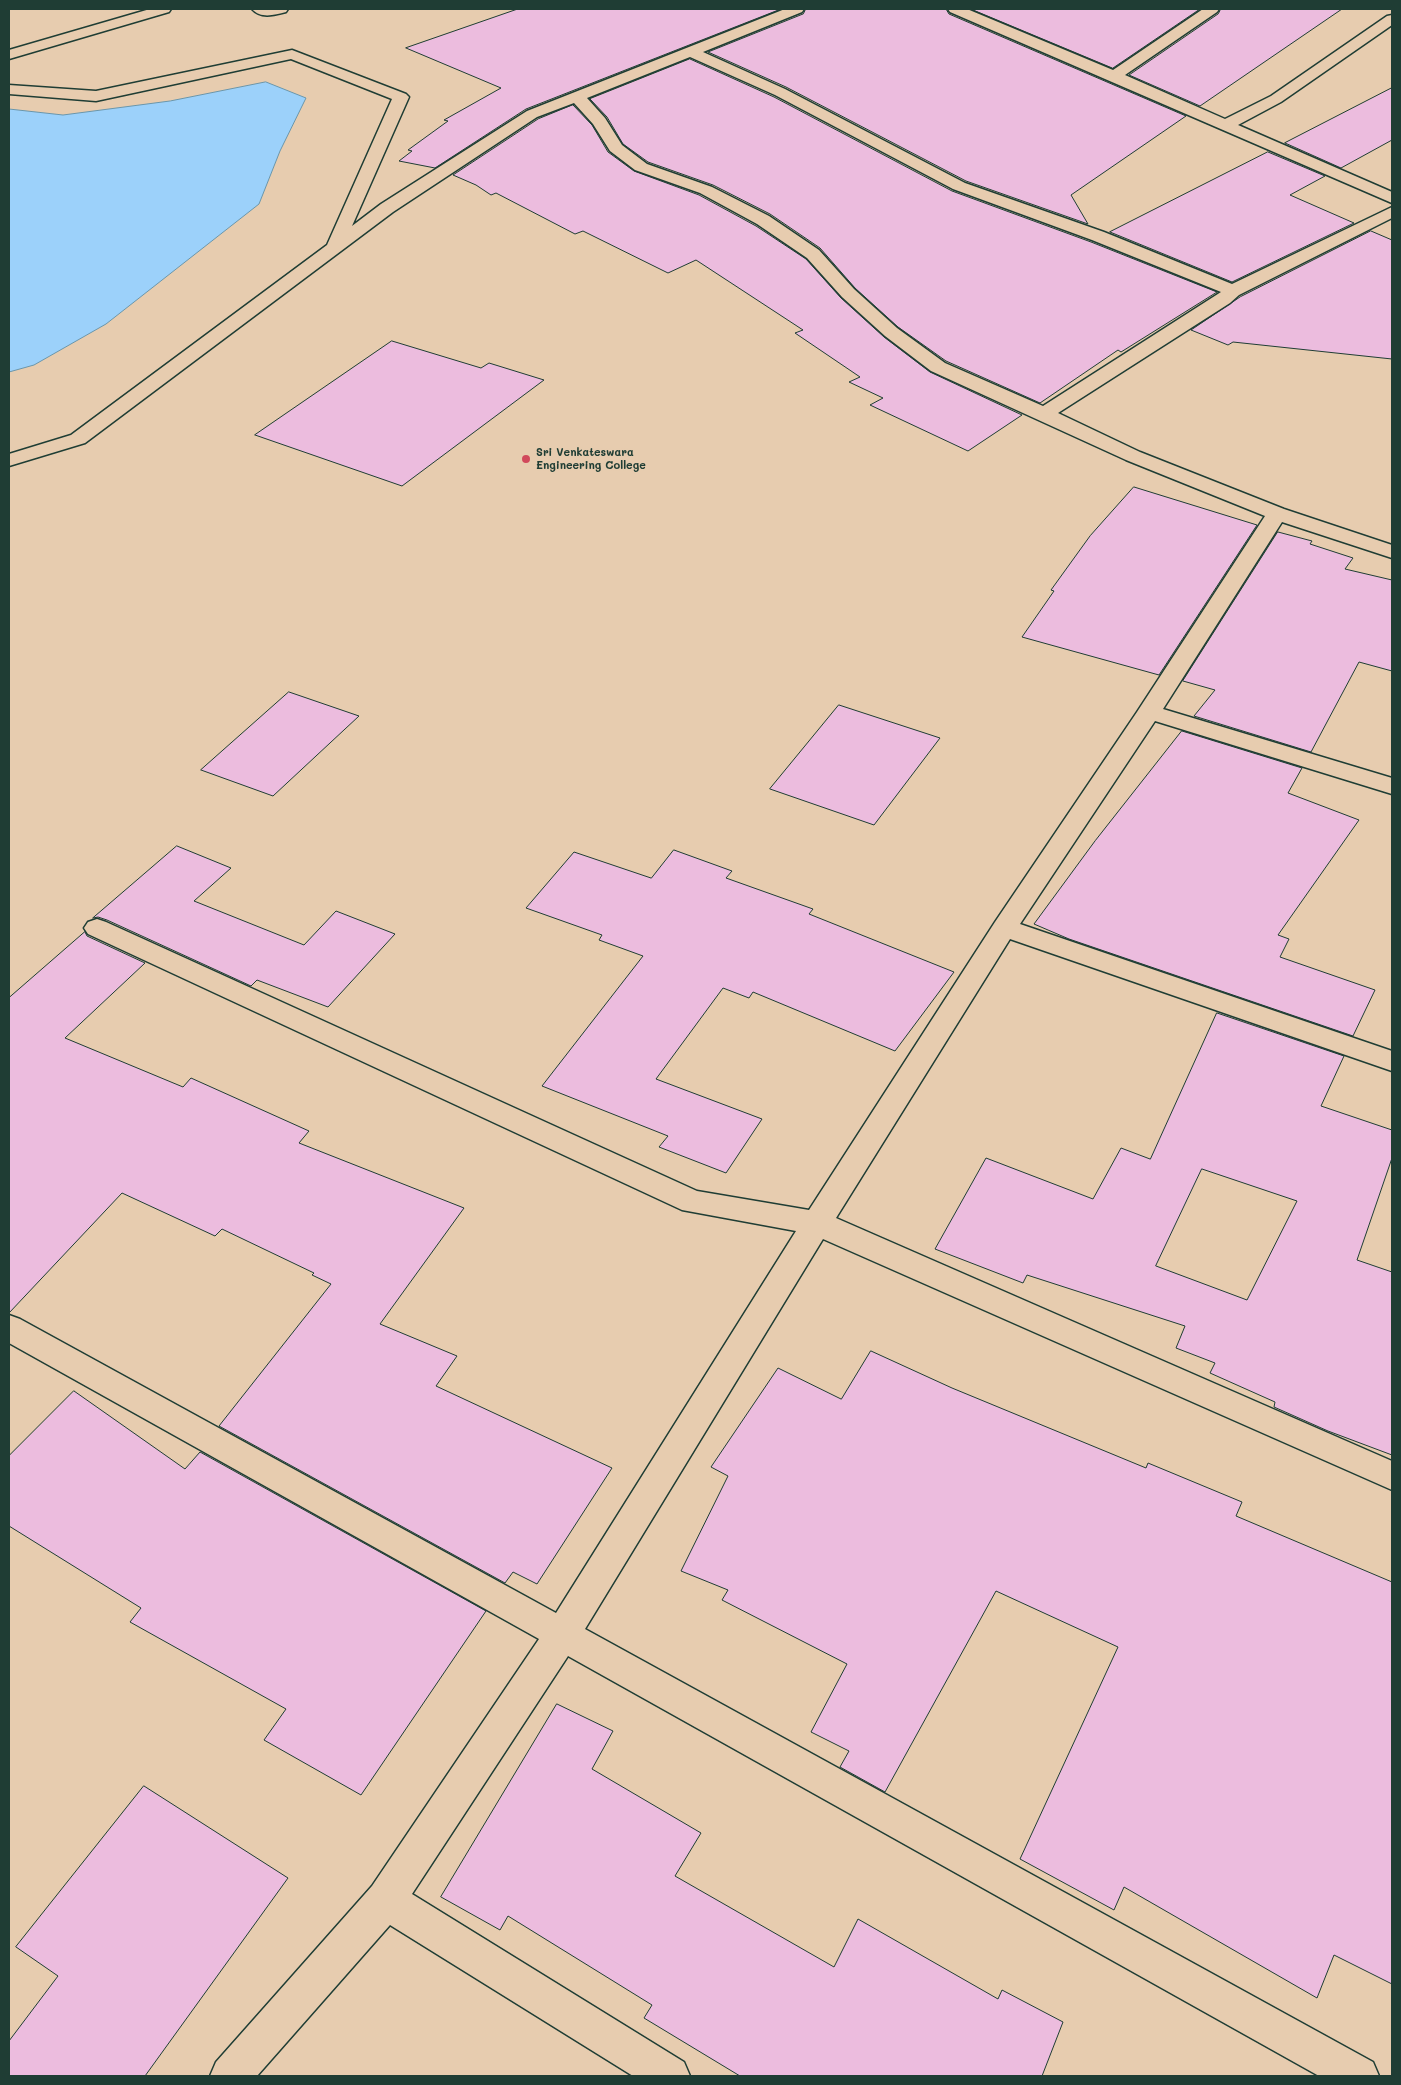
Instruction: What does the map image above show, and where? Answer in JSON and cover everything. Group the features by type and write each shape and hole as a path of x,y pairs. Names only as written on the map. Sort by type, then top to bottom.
{"street":[{"path":"9,55 164,9"},
{"path":"259,9 268,12 280,9"},
{"path":"9,460 78,439 387,208 532,114 797,9"},
{"path":"955,9 1114,76 1392,198"},
{"path":"1114,76 1212,9"},
{"path":"1225,125 1276,99 1392,19"},
{"path":"692,52 780,92 959,186 1098,236 1232,291"},
{"path":"9,89 96,96 292,54 401,97 334,247"},
{"path":"577,97 599,121 616,148 642,167 706,190 763,220 813,254 848,293 890,332 938,367 1133,456 1277,513 1392,552"},
{"path":"1044,414 1224,299 1232,291 1392,212"},
{"path":"230,2076 386,1900 563,1634 816,1223 1004,928 1149,712 1277,513"},
{"path":"1149,712 1392,786"},
{"path":"97,928 692,1202 816,1223 1392,1476"},
{"path":"1004,928 1392,1061"},
{"path":"9,1328 1359,2076"},
{"path":"386,1900 670,2076"}],"water":[{"path":"266,82 306,98 280,151 259,204 106,324 34,365 9,372 9,109 63,115 170,101"}],"building":[{"path":"518,9 781,9 526,109 435,168 399,161 412,151 408,150 448,121 444,120 501,88 406,48"},
{"path":"806,9 946,9 949,14 1186,116 1071,195 1088,224 966,181 786,87 708,52 803,14"},
{"path":"971,9 1200,9 1113,68"},
{"path":"1221,9 1342,9 1200,106 1129,75 1218,14"},
{"path":"690,59 774,97 952,191 1091,242 1217,292 1121,352 1118,350 1040,403 946,361 898,327 855,288 820,248 770,214 713,185 648,162 623,144 607,117 590,99"},
{"path":"1392,88 1392,140 1341,168 1285,143"},
{"path":"573,105 592,125 608,152 634,171 699,195 756,226 806,259 841,298 884,337 930,372 1022,415 968,451 870,405 883,398 849,382 860,377 795,333 803,330 696,260 668,273 583,231 575,234 496,193 491,195 476,185 453,175 538,119"},
{"path":"1268,152 1325,176 1290,195 1354,223 1232,282 1110,232"},
{"path":"1371,231 1392,240 1392,359 1233,342 1228,345 1191,330 1240,297"},
{"path":"392,341 481,368 489,363 544,380 402,486 255,435"},
{"path":"1134,487 1257,525 1159,675 1022,637 1054,591 1051,590 1090,536"},
{"path":"1278,532 1312,541 1310,544 1353,558 1345,569 1392,580 1392,671 1359,662 1311,752 1194,716 1215,690 1183,681"},
{"path":"289,692 359,716 273,796 201,770"},
{"path":"839,705 940,738 874,825 770,789"},
{"path":"1182,731 1302,768 1288,793 1359,820 1278,935 1289,939 1280,957 1375,990 1353,1036 1069,939 1034,924 1095,841"},
{"path":"177,846 231,868 194,901 304,945 336,911 395,934 328,1007 257,980 251,986 107,920 98,917 93,918"},
{"path":"674,850 732,871 726,878 813,909 809,914 954,972 895,1051 753,992 749,998 723,988 656,1079 762,1119 726,1173 659,1147 668,1136 542,1086 643,956 599,940 602,935 526,908 574,852 651,878"},
{"path":"85,932 87,936 145,963 65,1038 183,1087 191,1078 309,1131 299,1143 464,1208 380,1324 457,1356 436,1386 612,1468 537,1584 513,1572 505,1583 219,1426 331,1284 312,1275 314,1273 222,1229 215,1236 122,1193 9,1313 9,998"},
{"path":"1217,1013 1344,1056 1321,1106 1392,1130 1392,1158 1357,1260 1392,1272 1392,1455 1328,1431 1274,1407 1275,1402 1210,1373 1215,1363 1176,1348 1185,1326 1027,1275 1023,1283 935,1249 986,1158 1093,1199 1121,1148 1150,1159","holes":["1202,1169 1297,1201 1247,1300 1156,1266"]},
{"path":"871,1351 952,1388 1146,1468 1148,1463 1242,1502 1236,1516 1392,1582 1392,1984 1334,1955 1317,1998 1124,1887 1114,1910 1020,1859 1118,1647 996,1591 885,1792 840,1767 849,1751 811,1732 847,1664 722,1600 728,1590 681,1571 728,1476 711,1467 778,1368 841,1399"},
{"path":"74,1391 185,1469 200,1452 486,1611 361,1795 264,1740 286,1709 130,1622 141,1608 9,1526 9,1456"},
{"path":"557,1704 613,1731 592,1769 701,1833 675,1876 834,1967 858,1919 998,1999 1002,1990 1063,2022 1042,2076 740,2076 644,2018 652,2005 508,1916 500,1930 441,1897"},
{"path":"144,1786 288,1878 145,2076 9,2076 9,2041 58,1976 16,1947"}],"place":[{"name":"Sri Venkateswara Engineering College","path":"526,459"}]}
